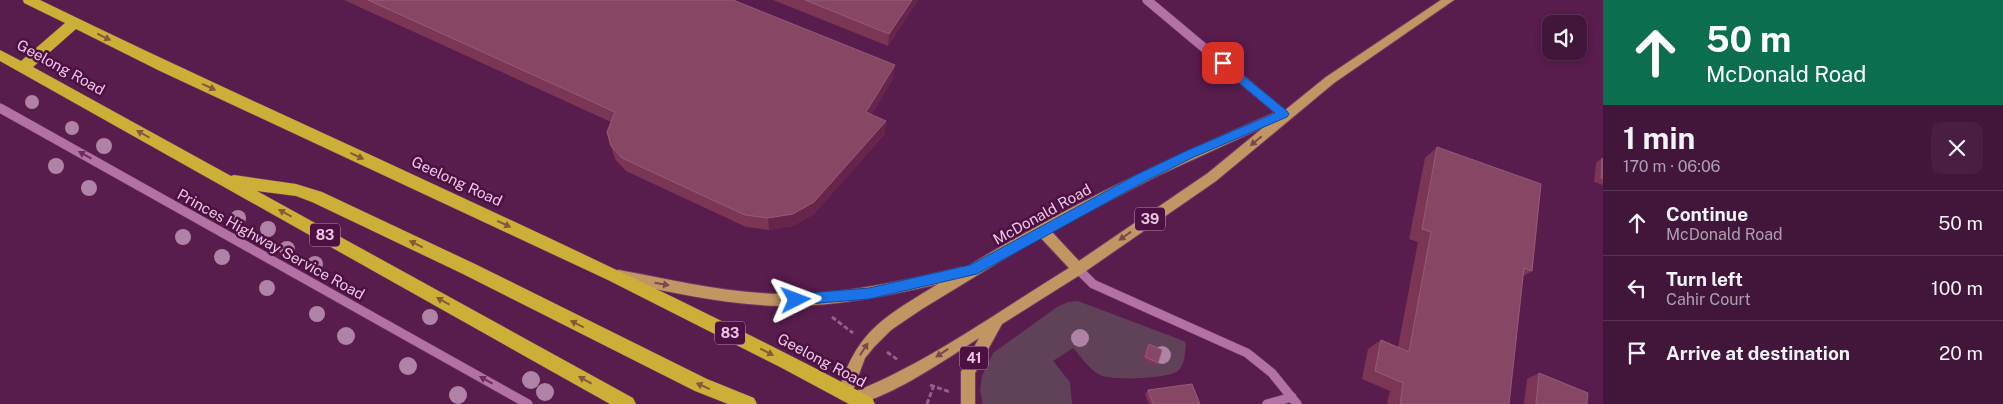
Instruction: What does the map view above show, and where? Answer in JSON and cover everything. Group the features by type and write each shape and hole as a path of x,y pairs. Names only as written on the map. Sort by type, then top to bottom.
{"highway":[{"name":"Geelong Road","path":"29,0 165,67 614,275 786,361 849,401"},
{"path":"23,67 74,22"},
{"name":"Geelong Road","path":"0,55 627,404"},
{"path":"224,179 296,190 317,196 469,269 685,377 748,404"}],"main road":[{"name":"McDonald Road","path":"1288,111 1190,154 972,270 894,322 869,342 854,367 849,401 878,390 920,368 1078,270 1212,177 1288,111 1330,80 1449,0"},
{"path":"1043,231 1078,270"},
{"name":"39","path":"614,275 742,298 796,300 869,294 972,270"},
{"name":"41","path":"968,404 966,392 968,372 998,318"}],"street":[{"path":"1147,0 1288,111"},
{"name":"Princes Highway Service Road","path":"1,110 528,404"},
{"path":"1078,270 1100,287 1247,353 1272,373 1294,400"},
{"path":"1267,404 1294,400"}],"path":[{"path":"927,404 934,385"}],"shaded area":[{"path":"1078,301 1184,341 1186,344 1185,354 1181,367 1174,373 1153,377 1106,377 1092,370 1073,348 1053,361 1070,382 1072,404 983,404 980,390 982,376 993,353 1057,307 1068,302"}],"building":[{"path":"368,0 733,0 895,65 866,112 886,121 814,202 793,214 768,218 745,215 622,158 611,146 607,132 615,112"},
{"path":"805,0 912,0 889,34"},
{"path":"1437,147 1541,184 1532,271 1524,268 1509,404 1400,404 1403,383 1375,371 1381,340 1409,352 1431,232 1422,229"},
{"path":"1603,159 1603,179 1601,178"},
{"path":"1149,344 1162,350 1158,363 1145,357"},
{"path":"1539,373 1588,393 1587,404 1536,404"},
{"path":"1192,384 1200,404 1153,404 1148,390"}],"route":[{"path":"796,300 869,294 972,270 1140,178 1283,114 1223,63"}]}
